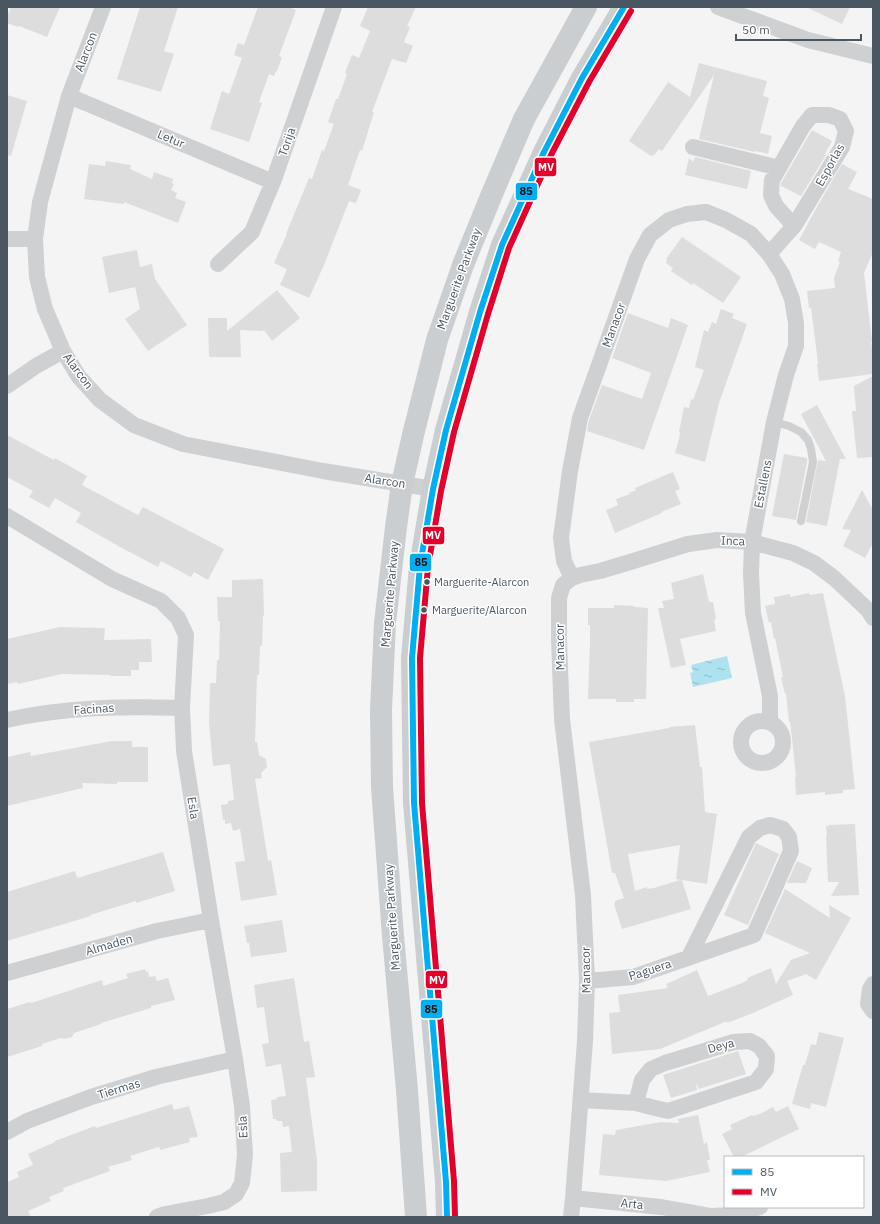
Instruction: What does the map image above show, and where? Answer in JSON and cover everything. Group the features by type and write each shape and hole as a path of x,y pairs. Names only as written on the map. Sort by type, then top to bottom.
{"main road":[{"name":"Marguerite Parkway","path":"416,1217 382,787 381,710 385,623 402,484 437,340 463,266 524,119 586,7"},
{"path":"447,1217 446,1182 414,802 412,658 420,566 433,489 448,422 480,312 502,245 544,152 582,78 624,7"}],"street":[{"name":"Alarcon","path":"104,7 69,96 40,202 35,239 37,277 45,309 63,351 79,377 100,400 134,425 183,444 323,471 433,489"},
{"name":"Torija","path":"218,264 252,232 274,182 334,7"},
{"path":"718,7 808,40 873,56"},
{"path":"748,7 764,25"},
{"name":"Letur","path":"69,96 274,182"},
{"name":"Esporlas","path":"769,254 794,226 842,147 846,131 840,119 829,115 812,115 803,126 772,180 771,195 776,206 794,226"},
{"path":"693,147 779,168"},
{"name":"Manacor","path":"571,1217 585,1041 587,981 583,895 562,719 559,640 560,598 563,586 572,578 564,561 561,538 580,418 637,259 650,235 669,220 688,214 706,212 726,220 751,234 769,254"},
{"path":"7,240 35,239"},
{"name":"Estallens","path":"769,254 782,274 792,298 796,323 796,346 786,375 774,422 752,542 750,574 753,613 770,696 770,721"},
{"path":"7,386 36,366 63,351"},
{"name":"Esla","path":"7,516 112,579 161,601 178,618 186,635 182,708 184,750 235,1059 242,1106 245,1155 242,1183 236,1194 224,1202 157,1217"},
{"name":"Inca","path":"572,578 580,574 600,571 688,544 717,540 752,542 793,553 814,563 834,578 871,611"},
{"name":"Facinas","path":"7,720 23,716 89,708 139,706 182,708"},
{"name":"Paguera","path":"587,981 633,977 754,935 791,852 789,837 783,829 770,825 760,828 749,837 689,957"},
{"name":"Almaden","path":"7,973 157,931 211,920"},
{"path":"873,984 870,989 868,1004 873,1011"},
{"name":"Deya","path":"580,1100 636,1103 668,1110 756,1082 766,1069 767,1056 759,1046 750,1041 734,1042 665,1063 651,1069 642,1080 636,1103"},
{"name":"Tiermas","path":"7,1132 27,1121 91,1097 156,1077 235,1059"},
{"name":"Arta","path":"573,1198 661,1207 711,1216 732,1215 756,1208"}],"lane":[{"path":"774,422 789,426 801,432 808,440 811,449 813,462 801,521"}],"water":[{"path":"727,656 732,678 693,687 690,673 693,672 691,665"}],"building":[{"path":"11,7 60,7 47,37 7,23 7,16"},
{"path":"140,7 178,7 164,51 174,54 161,92 117,79"},
{"path":"258,7 288,7 296,10 279,56 282,57 277,71 274,76 269,74 259,102 262,103 249,142 210,129 222,91 229,94 242,58 234,55 238,43 244,45"},
{"path":"368,7 416,7 407,26 410,27 404,42 413,46 406,63 392,59 372,112 374,112 362,151 360,150 348,185 361,190 356,203 349,201 324,265 309,298 280,285 287,269 274,263 309,178 312,179 322,150 324,151 334,124 328,122 347,74 345,73 352,55 359,58 370,31 360,26"},
{"path":"806,7 850,7 842,24"},
{"path":"699,63 767,81 763,96 769,98 760,133 772,136 768,154 699,139 714,75 662,151 659,149 653,156 651,156 629,141 668,82 690,97"},
{"path":"7,95 27,101 11,156 7,155"},
{"path":"812,130 832,141 825,154 823,154 826,155 801,196 781,186 781,183"},
{"path":"695,157 751,171 747,189 685,175 689,158 693,162"},
{"path":"106,161 131,165 130,169 152,179 154,172 173,179 172,183 174,184 171,190 177,193 175,198 186,202 178,223 124,202 124,204 84,199 89,164 105,166"},
{"path":"842,164 857,172 848,189 873,199 873,252 864,273 872,341 873,374 819,381 811,308 809,308 807,291 835,288 834,278 840,262 838,261 841,252 819,242 815,249 799,240"},
{"path":"682,237 741,277 723,303 693,283 692,285 671,271 673,268 666,263 666,259"},
{"path":"137,250 140,267 152,264 155,279 187,325 148,351 125,319 140,309 135,287 109,293 102,257"},
{"path":"277,290 300,318 272,341 264,330 240,330 241,357 209,357 208,318 227,318 227,331"},
{"path":"721,309 734,314 732,318 747,324 719,403 705,462 675,453 679,439 684,407 689,408 691,399 693,400 704,370 695,367 704,330 708,332 712,322 716,324"},
{"path":"628,313 668,328 671,318 688,325 644,450 587,431 589,420 602,385 642,399 651,373 612,358"},
{"path":"873,376 873,457 857,458 852,411 856,411 854,386"},
{"path":"817,405 846,459 840,459 827,526 806,522 818,460 826,461 801,414"},
{"path":"7,435 54,460 55,458 87,476 82,485 138,515 143,507 224,549 208,580 194,572 191,577 161,561 158,567 120,547 76,522 81,513 55,498 49,508 29,497 33,491 7,477"},
{"path":"784,454 807,458 796,520 772,516"},
{"path":"673,472 680,489 675,491 681,504 615,533 606,510 618,505 616,499 630,494 629,493 636,490 635,488"},
{"path":"862,490 873,510 873,543 865,558 843,546 851,530 842,529"},
{"path":"703,574 709,602 713,602 716,619 714,620 716,631 680,639 686,665 671,668 658,608 664,608 662,601 674,599 671,583"},
{"path":"263,579 264,616 262,646 260,646 259,675 257,675 255,742 257,742 259,755 266,759 267,767 261,773 262,778 255,779 268,861 271,860 277,895 241,901 235,862 245,861 240,829 233,831 231,823 225,824 225,820 223,820 221,805 228,804 228,801 234,800 230,764 213,766 209,723 210,683 216,683 217,660 219,660 220,621 218,621 217,597 232,597 232,580"},
{"path":"809,593 810,595 823,593 845,696 855,789 843,790 843,793 825,795 825,792 796,795 796,777 786,693 785,694 781,677 783,677 775,638 774,639 771,622 769,623 765,606 775,604 774,597 790,594 790,597"},
{"path":"614,605 648,608 646,699 634,699 634,702 616,702 616,699 588,699 590,625 588,625 588,608 614,608"},
{"path":"60,627 105,628 104,640 151,639 152,662 139,662 139,670 131,670 131,676 62,674 18,684 17,682 7,684 7,639"},
{"path":"695,725 700,767 702,767 705,812 717,814 707,884 682,880 691,909 622,929 614,904 615,901 624,898 615,873 612,873 589,742 669,727","holes":["680,845 676,879 680,880 654,888 647,889 647,887 635,891 628,854"]},
{"path":"112,741 132,741 132,747 148,747 148,782 117,782 117,784 82,783 83,788 7,806 7,757 30,752 31,756"},
{"path":"855,824 859,895 831,896 839,882 828,882 826,826"},
{"path":"756,843 779,854 748,925 724,915"},
{"path":"163,852 175,891 136,903 136,901 7,941 7,892 75,871 77,878"},
{"path":"797,861 812,868 806,883 787,883"},
{"path":"785,889 830,918 829,905 851,918 816,980 806,974 787,981 793,995 753,1013 727,1023 727,1021 660,1049 612,1054 609,1013 620,1012 618,995 668,988 666,984 697,970 708,996 742,983 748,980 747,978 771,968 776,984 791,960 810,953 765,933"},
{"path":"282,920 287,952 251,957 244,926"},
{"path":"145,969 146,972 148,971 149,977 155,976 157,981 168,978 175,1000 151,1006 151,1008 74,1033 72,1037 64,1039 61,1038 42,1044 42,1046 7,1057 7,1009 30,1002 31,1003 102,980 103,986 128,978 126,974"},
{"path":"294,978 304,1042 309,1041 315,1077 306,1078 317,1160 317,1191 281,1192 280,1153 292,1152 289,1126 283,1127 282,1121 273,1119 271,1100 277,1099 277,1097 286,1096 281,1064 266,1067 262,1044 269,1043 264,1007 257,1008 254,985"},
{"path":"819,1032 844,1038 826,1107 811,1103 810,1109 792,1104 803,1065 805,1065 811,1044 816,1045"},
{"path":"738,1051 746,1074 699,1089 696,1083 697,1090 671,1098 663,1075"},
{"path":"172,1104 174,1110 189,1106 198,1137 189,1138 190,1142 160,1150 159,1147 130,1156 132,1160 108,1167 110,1171 63,1188 64,1191 49,1197 51,1201 28,1211 31,1217 7,1217 7,1182 19,1177 17,1172 33,1165 28,1154 55,1141 95,1126 96,1128"},
{"path":"788,1106 799,1129 743,1156 733,1156 722,1134 732,1129 730,1125 752,1115 760,1114 773,1107 776,1112"},
{"path":"698,1115 704,1144 707,1142 710,1160 707,1160 710,1172 666,1181 599,1175 603,1134 615,1135 616,1130 661,1122 679,1123 678,1119"}],"transit line":[{"name":"85","path":"447,1217 446,1182 414,803 412,658 420,566 433,489 446,430 480,312 502,245 544,152 582,78 624,7"},
{"name":"MV","path":"455,1217 454,1181 422,803 420,658 428,567 441,491 454,432 488,314 509,248 551,155 589,82 631,11"}],"place":[{"name":"Marguerite-Alarcon","path":"427,582"},
{"name":"Marguerite/Alarcon","path":"424,610"}]}
